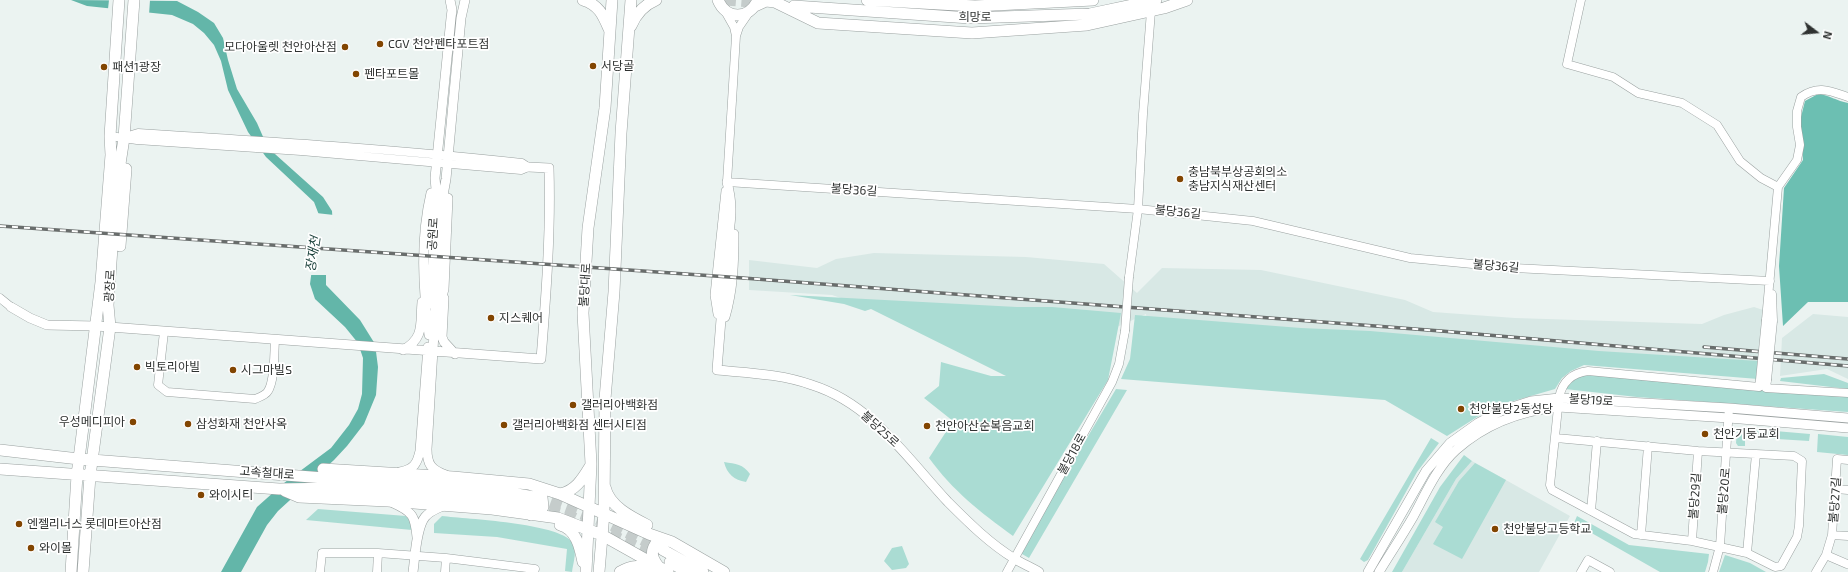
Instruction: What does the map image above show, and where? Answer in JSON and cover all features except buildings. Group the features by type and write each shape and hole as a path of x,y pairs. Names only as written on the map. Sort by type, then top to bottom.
{"main road":[{"path":"110,136 120,0"},
{"path":"83,572 90,476 110,327 115,305 126,159 124,138 134,0"},
{"path":"583,0 594,4 602,12 610,34"},
{"name":"불당대로","path":"585,572 589,530 591,464 583,313 588,228 604,118 612,0"},
{"path":"600,572 604,513 605,398 614,292 631,0"},
{"path":"629,30 636,14 649,2 656,0"},
{"path":"710,0 738,16 754,6 766,1 775,2 818,23 972,33 1087,25 1151,11 1187,0"},
{"path":"867,0 975,6 1093,0"},
{"name":"희망로","path":"794,6 970,18 1090,14 1156,0"},
{"name":"광장로","path":"71,572 77,475 98,307 96,265 105,156 110,136"},
{"name":"고속철대로","path":"0,450 79,459 268,473 290,471 349,479 505,492 532,506"},
{"path":"560,494 569,492 576,487 591,464"},
{"name":"고속철대로","path":"0,469 274,489 339,488 503,500 532,506"},
{"path":"290,471 359,471 454,477 529,484 560,494 649,534 672,542"},
{"path":"604,484 606,492 619,509 724,572"},
{"path":"532,506 539,513 543,507 541,488"},
{"path":"274,489 299,496 492,509 532,506 687,572"},
{"path":"532,506 572,531 578,541 585,572"},
{"path":"663,563 652,555 654,546 658,541 662,540 672,542"},
{"path":"620,572 639,565 663,563 703,572"}],"street":[{"name":"공원로","path":"424,450 432,337 436,189 434,178 451,18 450,0"},
{"name":"공원로","path":"432,337 439,278 442,201 446,179 461,18 465,0"},
{"path":"1582,0 1567,64 1613,76 1638,92 1682,103 1717,125 1740,161 1761,178 1778,187"},
{"path":"721,6 734,27 736,36"},
{"path":"720,333 715,295 727,182 736,36 739,27 754,6"},
{"name":"불당18로","path":"1007,572 1112,382 1119,364 1138,208 1143,114 1151,11"},
{"path":"1556,438 1698,451 1794,456 1802,461 1799,526 1797,538 1781,566 1775,567 1747,553 1720,546 1634,534 1552,490 1550,485 1561,388 1572,375 1579,372 1614,373 1759,387 1763,380 1769,321 1770,281 1778,187 1797,160 1800,145 1797,127 1797,111 1801,97 1810,91 1822,89 1848,97"},
{"path":"0,298 11,307 30,318 47,325 96,326 541,360 550,226 549,168 528,167 522,163 448,159 300,147 243,140 138,133 124,138"},
{"path":"110,136 138,140 251,148 300,147"},
{"path":"403,350 412,346 420,333 426,214 434,178"},
{"path":"446,179 448,219 442,337 444,342 455,354"},
{"path":"720,333 732,212 731,197 727,182"},
{"name":"불당36길","path":"727,182 1138,208 1253,221 1410,258 1514,268 1770,281"},
{"path":"423,282 432,337 437,335 438,310 444,289"},
{"path":"0,304 11,307"},
{"path":"164,332 158,385 167,392 248,398 259,397 268,391 271,383 275,340"},
{"name":"불당25로","path":"720,333 717,370 788,378 813,385 845,400 877,423 967,520 988,540 1014,559 1039,572"},
{"path":"1763,380 1766,388 1848,393"},
{"name":"불당19로","path":"1368,572 1426,471 1450,443 1478,423 1502,410 1531,401 1729,413 1848,418"},
{"name":"불당19로","path":"1379,572 1434,479 1455,451 1490,426 1510,417 1542,409 1559,402"},
{"name":"불당19로","path":"1729,413 1848,428"},
{"name":"불당20로","path":"1713,572 1720,546 1729,413"},
{"path":"1591,511 1597,441"},
{"path":"1641,535 1648,446"},
{"path":"392,473 412,468 417,464 424,450"},
{"path":"424,450 430,466 441,474 454,477"},
{"name":"불당29길","path":"1692,541 1698,451"},
{"path":"1747,553 1756,454"},
{"name":"불당27길","path":"1848,460 1837,459 1832,535 1848,536"},
{"path":"1836,489 1848,490"},
{"path":"388,501 410,512 415,520 417,540"},
{"path":"413,572 417,540 424,518 433,510 447,505"},
{"path":"1816,572 1826,555 1832,535"},
{"path":"320,572 322,553 378,553 446,558 537,571"},
{"path":"377,572 378,553"},
{"path":"1826,555 1847,564"},
{"path":"445,572 446,558"},
{"path":"1581,572 1588,560 1610,572"}],"shaded area":[{"path":"71,0 177,1 198,12 214,23 223,38 237,89 257,123 264,139 275,154 323,197 332,211 333,228 326,272 326,285 360,320 375,344 378,367 376,395 364,424 334,460 278,511 267,525 241,572 221,572 257,507 284,483 331,448 349,425 358,409 362,394 363,358 358,343 345,327 315,299 310,284 319,215 314,202 266,157 248,132 228,90 221,61 214,45 204,33 193,24 172,15 87,6"},
{"path":"1818,94 1848,103 1848,302 1808,302 1783,326 1779,266 1784,188 1803,160 1800,121 1805,101"},
{"path":"874,253 1026,257 1104,264 1137,293 1162,268 1261,270 1405,300 1433,312 1515,318 1702,324 1724,315 1754,307 1766,311 1759,377 1693,363 1150,338 1146,314 1117,327 925,326 832,295 749,290 749,260 817,268 836,259"},
{"path":"790,295 1017,307 1052,307 1121,313 1108,380 1013,536 957,491 929,458 953,421 924,398 939,386 941,362 991,376 1006,376 871,309 865,311 844,304"},
{"path":"1813,314 1848,317 1848,379 1827,369 1780,376 1782,338"},
{"path":"1135,315 1301,328 1370,331 1599,351 1759,361 1758,379 1584,365 1571,371 1562,378 1555,389 1503,404 1477,417 1447,436 1385,400 1121,379 1130,359"},
{"path":"1581,374 1848,396 1848,412 1637,397 1565,389 1567,385"},
{"path":"1824,374 1848,383 1848,389 1780,381 1781,378"},
{"path":"1116,389 1127,390 1029,558 1022,554 1021,549"},
{"path":"1740,428 1810,434 1809,441 1745,437 1745,446 1738,446 1736,443 1737,430"},
{"path":"1818,434 1848,437 1848,455 1817,452"},
{"path":"1431,438 1439,443 1417,472 1368,560 1364,562 1360,559"},
{"path":"1464,455 1472,461 1456,479 1402,572 1392,572 1440,487"},
{"name":"천안불당고등학교","path":"1472,461 1570,516 1539,572 1402,572 1456,479"},
{"path":"724,462 739,465 745,468 750,474 746,482 738,480 732,476 727,470"},
{"path":"1475,463 1506,480 1462,559 1433,544 1443,527 1435,522 1459,481"},
{"path":"318,509 406,516 409,518 412,530 306,520"},
{"path":"442,516 531,526 549,530 563,536 572,542 575,549 572,572 565,571 567,549 497,537 434,533 434,524"},
{"path":"1577,516 1629,545 1709,554 1705,572 1660,572 1574,523"},
{"path":"902,546 909,564 906,568 892,570 884,561 892,548"},
{"path":"1725,555 1750,563 1766,572 1719,572"}],"pier":[{"path":"109,0 150,0 149,15 108,9"},
{"path":"316,213 334,215 335,228 328,275 309,275 317,228"}],"tunnel":[{"path":"725,0 764,3"},
{"path":"535,497 607,523 663,550"},
{"path":"533,505 570,516 658,556"}],"railway":[{"path":"0,226 743,278 1441,331 1848,366"},
{"path":"1704,347 1848,359"}],"place":[{"name":"CGV 천안펜타포트점","path":"380,44"},
{"name":"모다아울렛 천안아산점","path":"345,47"},
{"name":"서당골","path":"593,66"},
{"name":"패션1광장","path":"104,67"},
{"name":"펜타포트몰","path":"356,74"},
{"name":"충남북부상공회의소 충남지식재산센터","path":"1180,179"},
{"name":"지스퀘어","path":"491,318"},
{"name":"빅토리아빌","path":"137,367"},
{"name":"시그마빌S","path":"233,370"},
{"name":"갤러리아백화점","path":"573,405"},
{"name":"천안불당2동성당","path":"1461,409"},
{"name":"우성메디피아","path":"133,422"},
{"name":"삼성화재 천안사옥","path":"188,424"},
{"name":"갤러리아백화점 센터시티점","path":"504,425"},
{"name":"천안아산순복음교회","path":"927,426"},
{"name":"천안기둥교회","path":"1705,434"},
{"name":"와이시티","path":"201,495"},
{"name":"엔젤리너스 롯데마트아산점","path":"19,524"},
{"name":"천안불당고등학교","path":"1495,529"},
{"name":"와이몰","path":"31,548"}],"water label":[{"name":"장재천","path":"313,254"}]}
